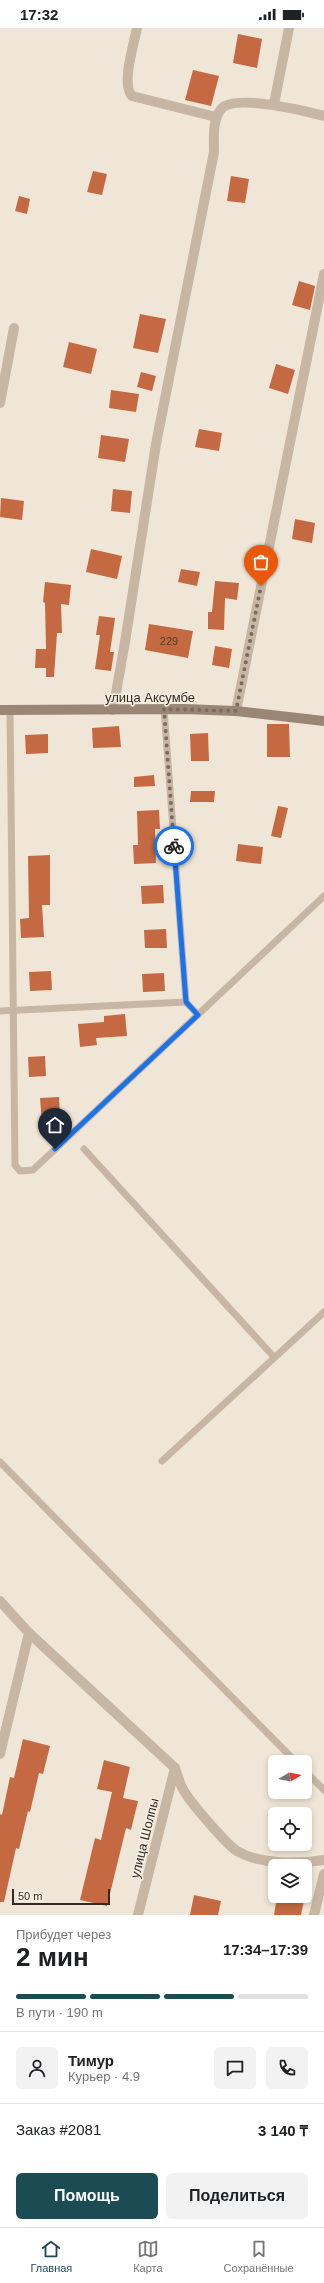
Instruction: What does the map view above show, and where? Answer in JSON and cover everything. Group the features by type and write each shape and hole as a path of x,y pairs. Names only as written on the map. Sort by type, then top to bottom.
{"main road":[{"name":"улица Аксумбе","path":"5,710 164,709 236,711 324,721"}],"street":[{"path":"137,28 127,81 129,93 132,96 216,117"},
{"path":"274,104 290,28"},
{"path":"113,710 156,444 214,152 216,117 222,107 230,104 274,104 324,116"},
{"path":"236,711 324,274"},
{"path":"0,403 14,328"},
{"path":"0,1601 29,1633 175,1768 183,1790 198,1810 236,1850 259,1860 307,1863 324,1860"},
{"path":"0,1754 29,1633"},
{"name":"улица Шолпы","path":"138,1915 175,1768"},
{"path":"314,1915 324,1874"}],"lane":[{"path":"164,709 186,1002 198,1015"},
{"path":"5,710 14,1010 15,1165 17,1169 25,1172 33,1170 324,896"},
{"path":"0,1011 186,1002"},
{"path":"84,1149 274,1357"},
{"path":"162,1461 324,1312"},
{"path":"0,1462 289,1755"},
{"path":"312,1778 324,1790"}],"building":[{"path":"238,34 262,39 257,68 233,63"},
{"path":"193,70 219,76 211,106 185,100"},
{"path":"93,171 107,174 102,195 87,192"},
{"path":"231,176 249,179 245,203 227,201"},
{"path":"19,196 30,199 27,214 15,211"},
{"path":"299,281 315,286 310,310 292,305"},
{"path":"140,314 166,319 158,353 133,348"},
{"path":"69,342 97,349 91,374 63,367"},
{"path":"276,364 295,370 288,394 269,388"},
{"path":"141,372 156,376 152,391 137,387"},
{"path":"111,390 139,394 136,412 109,408"},
{"path":"199,429 222,433 219,451 195,447"},
{"path":"101,435 129,439 125,462 98,458"},
{"path":"113,489 132,491 130,513 111,511"},
{"path":"1,498 24,501 22,520 0,517"},
{"path":"295,519 315,523 312,543 292,539"},
{"path":"91,549 122,556 117,579 86,572"},
{"path":"181,569 200,572 197,586 178,582"},
{"path":"215,581 239,583 237,600 225,598 224,630 208,629 208,612 212,612"},
{"path":"45,582 71,585 69,605 61,604 62,633 57,633 54,677 46,677 46,668 35,668 36,649 46,649 45,603 43,602"},
{"path":"99,616 115,618 110,652 114,652 111,671 95,669 100,635 96,635"},
{"path":"149,624 193,631 188,658 145,650"},
{"path":"215,646 232,649 229,668 212,665"},
{"path":"267,724 289,724 290,757 267,757"},
{"path":"119,726 121,747 93,748 92,728"},
{"path":"208,733 209,761 191,761 190,734"},
{"path":"48,734 48,753 26,754 25,735"},
{"path":"154,775 155,786 134,787 134,777"},
{"path":"191,791 215,791 214,802 190,802"},
{"path":"278,806 288,808 281,838 271,836"},
{"path":"159,810 160,829 155,829 156,863 134,864 133,845 138,845 137,811"},
{"path":"238,844 263,847 261,864 236,861"},
{"path":"50,855 50,905 42,905 44,937 21,938 20,919 29,918 28,856"},
{"path":"163,885 164,903 142,904 141,886"},
{"path":"166,929 167,948 145,948 144,930"},
{"path":"51,971 52,990 30,991 29,972"},
{"path":"164,973 165,991 143,992 142,974"},
{"path":"125,1014 127,1036 96,1038 97,1045 80,1047 78,1024 104,1022 104,1016"},
{"path":"45,1056 46,1076 29,1077 28,1057"},
{"path":"59,1097 61,1135 43,1136 40,1098"},
{"path":"23,1739 50,1746 43,1774 39,1773 30,1812 28,1811 19,1849 16,1848 4,1902 0,1902 0,1814 2,1815 10,1777 14,1778"},
{"path":"104,1760 130,1767 123,1798 138,1801 131,1830 126,1828 107,1906 80,1900 95,1838 101,1840 112,1792 97,1789"},
{"path":"194,1895 221,1901 218,1915 190,1915"},
{"path":"276,1903 304,1903 301,1915 274,1915"}],"way so far":[{"path":"174,846 164,709 184,708 236,711 261,586"}],"route":[{"path":"55,1149 198,1015 186,1002 174,846"}]}
